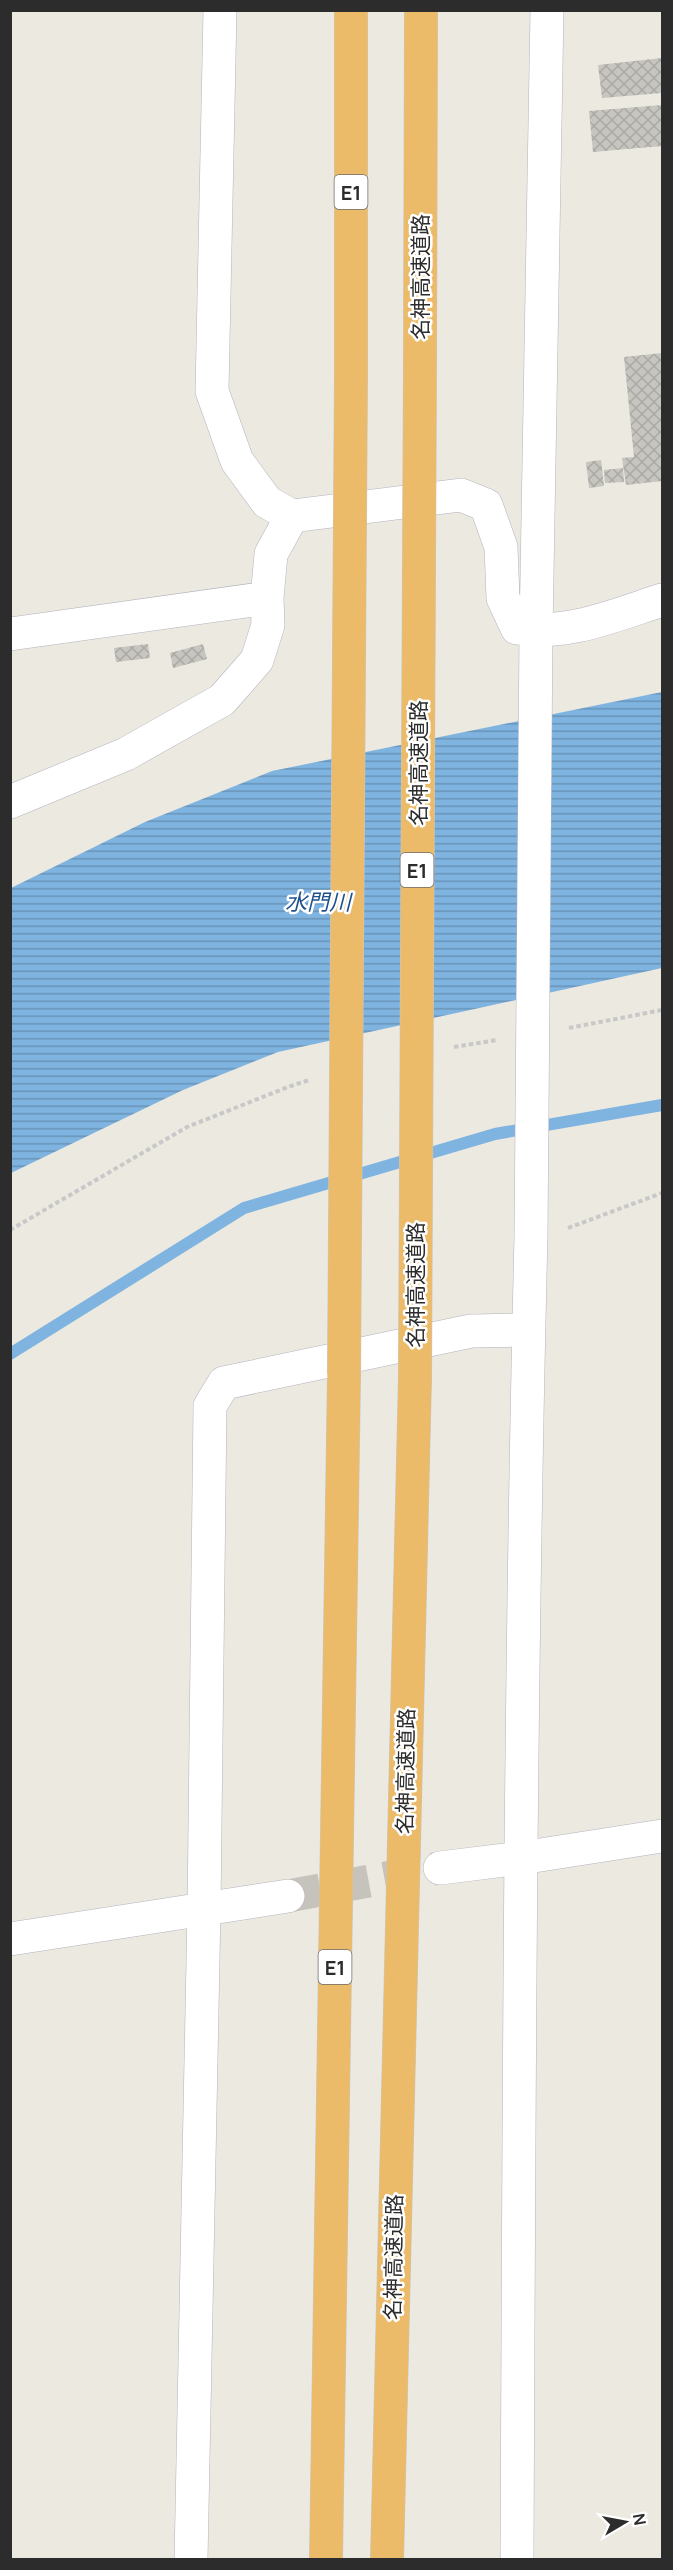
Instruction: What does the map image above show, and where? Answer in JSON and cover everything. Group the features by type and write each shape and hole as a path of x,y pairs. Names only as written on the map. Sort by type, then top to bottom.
{"highway":[{"name":"E1","path":"326,2559 344,1374 351,373 351,10"},
{"name":"名神高速道路","path":"387,2559 415,1377 421,10"}],"street":[{"path":"220,10 212,391 237,461 267,502 292,516 460,495 486,504 501,547 504,598 517,628 536,631 570,629 663,600"},
{"path":"517,2559 521,1858 531,1241 536,631 547,10"},
{"path":"10,802 126,754 222,700 257,660 268,626 267,598 271,554 292,516"},
{"path":"10,634 267,598"},
{"path":"191,2559 204,1910 210,1406 224,1383 471,1331 528,1330"},
{"path":"440,1868 663,1836"},
{"path":"10,1939 288,1896"}],"path":[{"path":"531,1241 663,1193"}],"water":[{"name":"水門川","path":"662,692 662,968 278,1052 183,1090 11,1173 11,888 145,822 272,771"}],"building":[{"path":"662,58 662,93 602,98 598,65"},
{"path":"662,105 662,146 593,152 589,111"},
{"path":"662,353 662,481 626,485 622,458 634,457 624,357"},
{"path":"601,460 604,486 589,488 586,462"},
{"path":"623,468 624,482 605,483 604,470"},
{"path":"148,644 150,658 116,662 114,648"},
{"path":"203,644 207,659 173,668 170,653"}],"waterway":[{"path":"10,1354 244,1208 495,1134 662,1105"}],"tunnel":[{"path":"288,1896 440,1868"}]}
